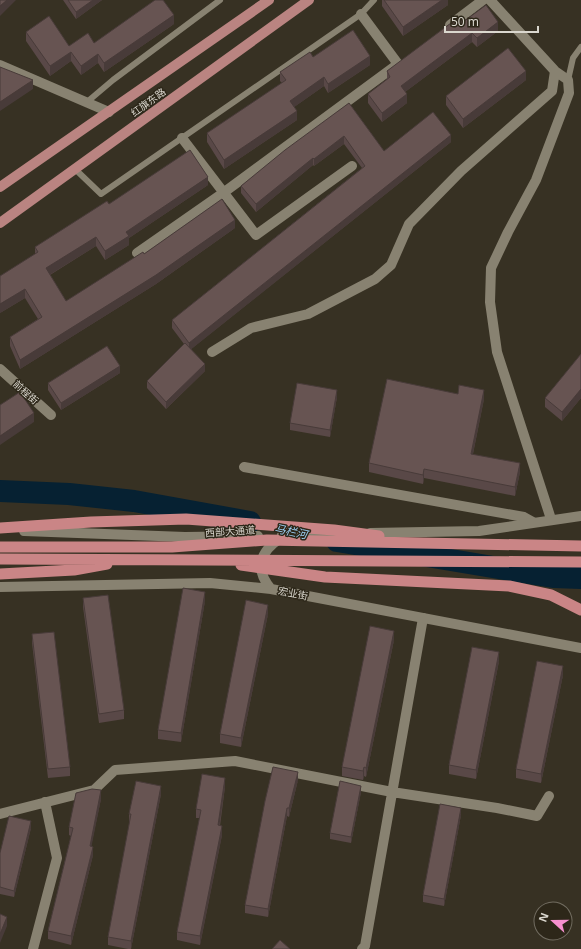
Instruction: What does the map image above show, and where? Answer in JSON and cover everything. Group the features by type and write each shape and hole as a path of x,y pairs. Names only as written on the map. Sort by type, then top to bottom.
{"highway":[{"path":"0,529 186,519 334,530 431,543"},
{"name":"西部大通道","path":"0,548 172,547 267,540 581,546"},
{"path":"0,574 74,570 136,558"},
{"path":"195,558 325,577 508,586 551,595 581,610"},
{"path":"0,559 195,558 581,562"}],"main road":[{"name":"红旗东路","path":"0,187 110,112 269,0"},
{"name":"红旗东路","path":"0,222 309,0"}],"street":[{"path":"440,32 483,0"},
{"path":"490,0 555,71 568,80 569,93 536,180 491,268 490,302 497,352 551,519"},
{"path":"137,253 224,193 401,62 361,14"},
{"path":"0,65 110,112"},
{"path":"212,352 251,328 308,314 375,279 390,265 409,224 462,171 552,91 555,71"},
{"path":"182,138 256,235 352,166"},
{"name":"前程街","path":"0,370 51,415"},
{"path":"244,467 524,517 533,522"},
{"path":"0,529 185,538 479,531 551,519 581,516"},
{"path":"271,589 264,581 261,573 261,563 270,545 286,535"},
{"name":"宏业街","path":"0,588 210,583 271,589 581,648"},
{"path":"365,948 423,618"},
{"path":"1,815 94,790 115,770 235,761 392,792 497,808 537,816 549,796"},
{"path":"33,949 58,858 45,802"}],"lane":[{"path":"87,102 113,80 220,0"},
{"path":"75,169 100,194 361,14 374,0"},
{"path":"568,80 573,58 581,47"}],"building":[{"path":"0,0 7,0 0,6"},
{"path":"68,0 93,0 76,12"},
{"path":"155,0 163,0 174,15 104,63 98,54 81,66 71,52 50,66 26,32 49,16 69,46 88,33 94,43"},
{"path":"384,0 442,0 403,27"},
{"path":"486,5 498,22 477,38 472,33 401,86 407,94 382,113 368,94 390,77 387,71 459,17 463,22"},
{"path":"353,30 370,56 328,84 324,77 290,101 297,111 224,160 207,133 286,80 280,72 310,52 313,57"},
{"path":"508,48 526,71 463,119 446,96"},
{"path":"0,67 33,80 0,102"},
{"path":"349,103 384,151 433,112 451,135 189,343 172,320 365,166 344,136 314,159 313,158 256,204 241,186 285,150"},
{"path":"190,150 208,177 126,232 129,236 105,251 96,237 46,268 66,301 143,252 144,254 222,199 235,220 156,275 20,360 10,337 42,317 25,289 0,304 0,276 38,252 35,247 107,201 109,204"},
{"path":"185,343 205,364 166,402 147,381"},
{"path":"107,346 120,366 61,403 48,383"},
{"path":"581,354 581,389 562,412 545,398"},
{"path":"387,379 458,394 459,385 484,390 471,454 520,463 515,487 424,469 423,475 369,463"},
{"path":"297,383 337,390 330,430 290,423"},
{"path":"20,392 34,413 0,436 0,405"},
{"path":"183,588 205,592 181,733 158,730"},
{"path":"108,595 124,710 99,714 83,598"},
{"path":"246,600 268,605 241,738 220,734"},
{"path":"370,626 394,631 366,768 364,767 363,771 342,767"},
{"path":"54,632 70,767 48,769 32,634"},
{"path":"472,647 499,652 476,770 449,765"},
{"path":"537,661 563,666 541,774 516,769"},
{"path":"273,767 298,772 289,808 287,808 268,909 245,905"},
{"path":"202,774 225,778 218,825 222,826 200,936 177,932 201,810 196,809"},
{"path":"136,781 161,786 131,941 108,937"},
{"path":"340,781 361,786 351,837 330,833"},
{"path":"92,789 101,790 90,846 93,847 71,936 48,931 73,828 69,827 76,793"},
{"path":"440,804 461,808 444,899 423,895"},
{"path":"9,816 31,821 14,891 0,887 0,853"},
{"path":"0,914 7,917 0,934"},
{"path":"280,940 290,949 272,949"}],"waterway":[{"name":"马栏河","path":"0,491 69,494 134,501 250,522"},
{"name":"马栏河","path":"337,541 553,577 581,578"}]}
